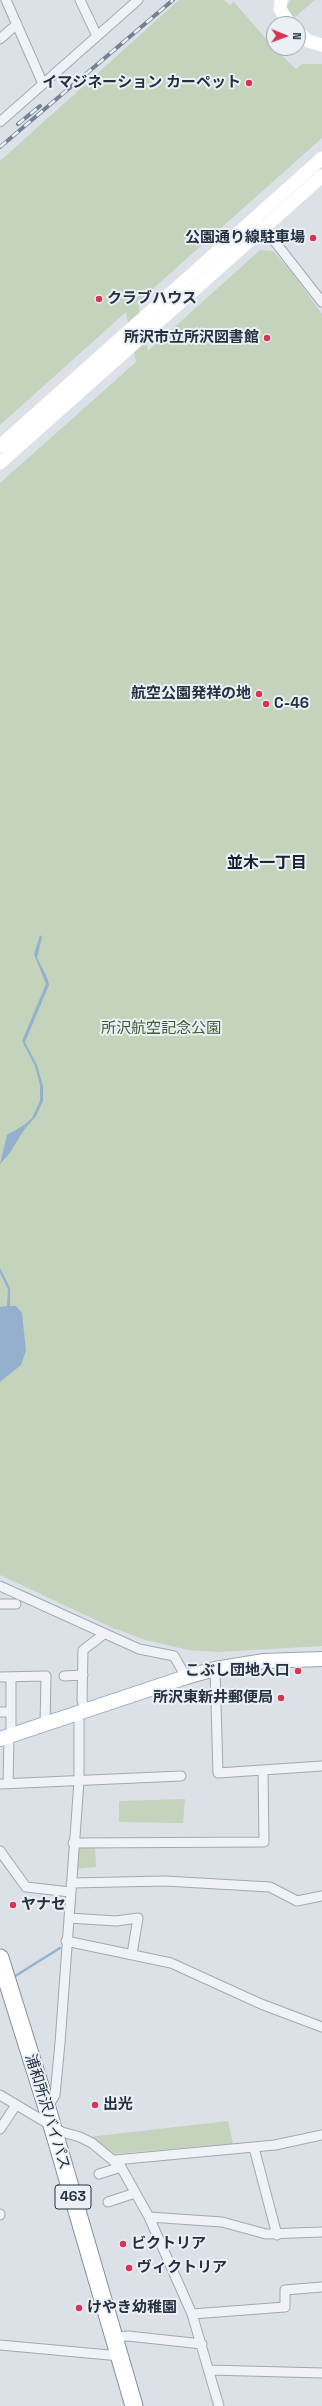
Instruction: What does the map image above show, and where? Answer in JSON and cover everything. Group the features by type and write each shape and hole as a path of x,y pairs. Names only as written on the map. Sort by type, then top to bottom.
{"highway":[{"name":"浦和所沢バイパス","path":"5,1973 47,2108 134,2406"}],"main road":[{"path":"6,1737 186,1677 215,1669 264,1661 322,1659"}],"street":[{"path":"6,0 43,84"},
{"path":"80,0 97,36"},
{"path":"0,122 138,0"},
{"path":"281,0 280,9 285,16"},
{"path":"0,39 17,24"},
{"path":"306,39 322,45"},
{"path":"0,463 260,222 322,158"},
{"path":"0,446 260,222 322,176"},
{"path":"260,222 322,302"},
{"path":"0,1586 139,1649 174,1656 186,1677"},
{"path":"0,1604 16,1604"},
{"path":"47,2108 55,2095 69,1918 73,1844 79,1781 83,1650 104,1634"},
{"path":"215,1669 218,1773 322,1766"},
{"path":"64,1676 83,1675"},
{"path":"0,1677 46,1676 45,1724"},
{"path":"11,1677 10,1712 6,1737 4,1784 182,1776"},
{"path":"0,1712 10,1712"},
{"path":"73,1844 264,1842 263,1771"},
{"path":"0,1851 26,1887 71,1887 165,1881 270,1887 297,1901 322,1896"},
{"path":"69,1918 116,1921 138,1918 132,1954"},
{"path":"66,1941 171,1963 249,1999 322,2027"},
{"path":"0,2095 52,2127 92,2143 118,2163 149,2217 192,2314 220,2406"},
{"path":"0,2129 16,2105"},
{"path":"99,2174 118,2163 254,2148 322,2135"},
{"path":"254,2148 277,2235"},
{"path":"108,2202 135,2193"},
{"path":"149,2217 222,2222 253,2232 277,2235 322,2232"},
{"path":"192,2314 285,2307 285,2290 322,2287"},
{"path":"114,2337 128,2336 202,2344"},
{"path":"0,2345 120,2356"},
{"path":"209,2370 322,2373"}],"green space":[{"name":"所沢航空記念公園","path":"179,0 224,0 230,5 234,2 266,39 266,56 282,56 296,69 302,64 322,64 322,138 138,302 148,351 260,250 273,251 293,274 322,314 322,1646 219,1652 188,1650 146,1640 113,1628 0,1575 0,483 136,362 126,312 0,425 0,161"},
{"path":"291,0 315,0 296,16 290,16 286,7"},
{"path":"185,1799 183,1823 119,1822 119,1801"},
{"path":"95,1846 96,1867 74,1869 75,1847"},
{"path":"228,2121 233,2144 112,2154 89,2137"}],"water":[{"path":"40,935 42,937 37,958 47,977 49,985 25,1042 37,1065 43,1086 43,1101 36,1116 0,1164 7,1135 24,1125 32,1118 40,1101 40,1085 35,1066 22,1041 46,984 34,954"},
{"path":"0,1268 10,1288 10,1306 16,1306 22,1313 26,1351 21,1365 0,1382 0,1307 7,1306 8,1289 0,1273"}],"waterway":[{"path":"12,1978 60,1948"}],"railway":[{"path":"0,147 173,0"},
{"path":"18,124 40,106"}],"place":[{"name":"イマジネーション カーペット","path":"249,83"},
{"name":"公園通り線駐車場","path":"313,238"},
{"name":"クラブハウス","path":"99,299"},
{"name":"所沢市立所沢図書館","path":"267,338"},
{"name":"航空公園発祥の地","path":"259,694"},
{"name":"C-46","path":"266,704"},
{"name":"こぶし団地入口","path":"298,1671"},
{"name":"所沢東新井郵便局","path":"281,1698"},
{"name":"ヤナセ","path":"13,1905"},
{"name":"出光","path":"95,2105"},
{"name":"ビクトリア","path":"123,2244"},
{"name":"ヴィクトリア","path":"129,2268"},
{"name":"けやき幼稚園","path":"79,2308"}],"district":[{"name":"並木一丁目","path":"267,864"}]}
